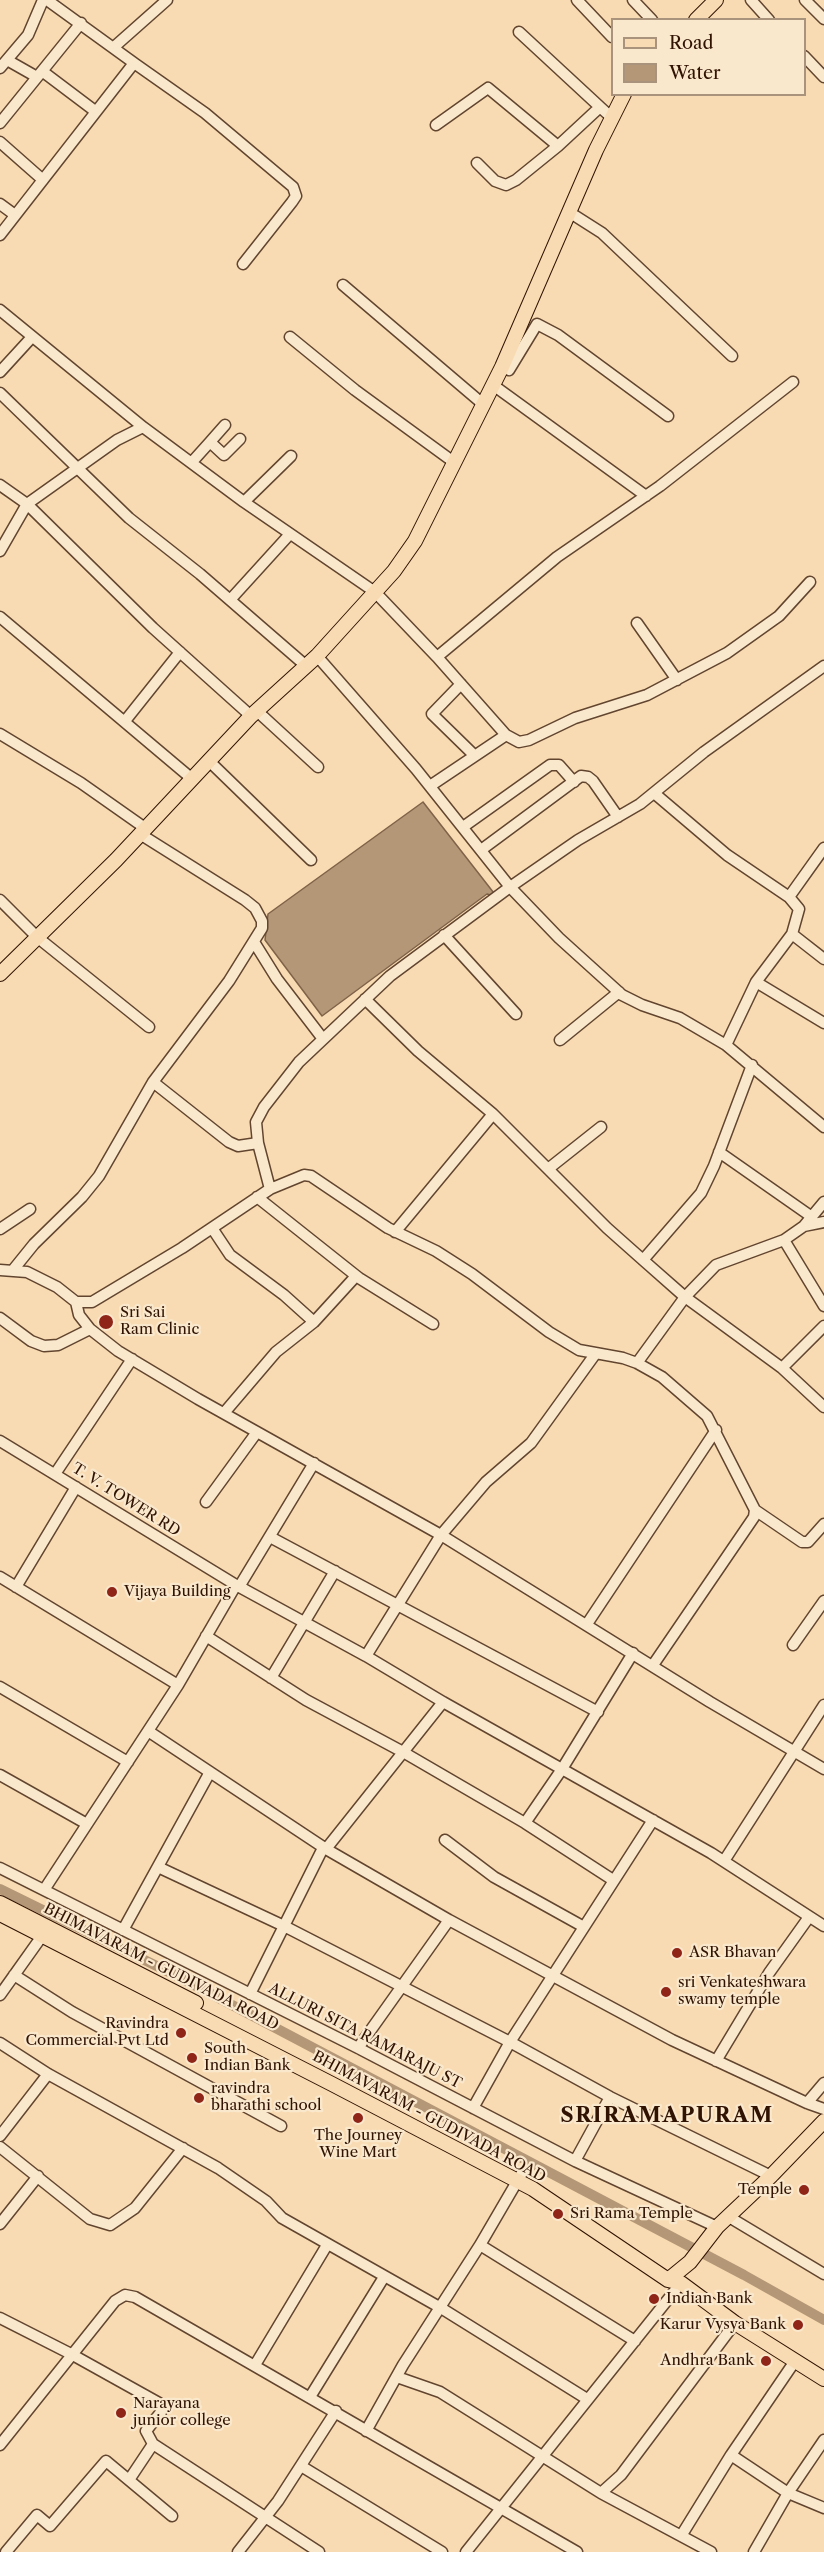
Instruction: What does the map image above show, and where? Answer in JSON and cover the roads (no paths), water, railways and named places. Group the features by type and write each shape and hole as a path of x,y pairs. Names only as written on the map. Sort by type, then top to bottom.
{"main road":[{"path":"698,18 716,0"},
{"path":"0,974 143,831 254,713 317,656 394,571 415,542 502,367 568,212 623,96"},
{"name":"BHIMAVARAM - GUDIVADA ROAD","path":"0,1903 46,1931 519,2177 675,2279 735,2323 824,2379"},
{"name":"BHIMAVARAM - GUDIVADA ROAD","path":"2,1919 46,1931"},
{"path":"675,2279 714,2231 824,2121"}],"street":[{"path":"95,111 40,74 4,64 28,35 45,0 114,46 134,63 205,113 292,187 296,196 243,264"},
{"path":"114,46 166,0"},
{"path":"577,0 611,35"},
{"path":"633,0 650,18"},
{"path":"751,0 767,18"},
{"path":"805,0 824,19"},
{"path":"0,123 81,23"},
{"path":"519,32 611,117"},
{"path":"806,58 824,77"},
{"path":"0,235 134,63"},
{"path":"436,125 488,88 558,146"},
{"path":"477,164 495,181 506,185 516,180 558,146 600,106"},
{"path":"0,142 43,180"},
{"path":"0,204 15,215"},
{"path":"568,212 602,233 732,356"},
{"path":"343,285 484,405"},
{"path":"0,310 143,427 244,502 375,592 437,657 506,735 519,742 529,740 575,718 647,695 727,653 779,616 810,582"},
{"path":"502,367 509,370 537,324 558,335 668,416"},
{"path":"0,372 32,337"},
{"path":"290,337 355,390 455,463"},
{"path":"437,657 557,557 646,496 793,382"},
{"path":"493,385 646,496"},
{"path":"1,396 129,518 230,600 305,665"},
{"path":"192,462 225,425"},
{"path":"0,550 27,504 117,440 143,427"},
{"path":"210,442 224,455 240,439"},
{"path":"244,502 291,456"},
{"path":"0,485 27,504 180,652 318,767"},
{"path":"230,600 290,534"},
{"path":"0,617 191,778"},
{"path":"637,623 677,680"},
{"path":"125,722 180,652"},
{"path":"317,656 430,786 510,887 559,939 619,992 642,1005 680,1018 726,1045 824,1127"},
{"path":"270,1189 258,1143 256,1122 264,1107 299,1062 365,999 390,976 510,887 578,840 654,793 704,752 824,666"},
{"path":"461,684 432,714 475,756"},
{"path":"0,734 81,783 143,831 255,908 262,921 262,928 229,981 153,1082 99,1176 82,1197 34,1244 13,1270"},
{"path":"430,786 506,735"},
{"path":"208,760 311,860"},
{"path":"463,827 550,765 559,765 574,782"},
{"path":"481,850 581,776 588,777 618,817"},
{"path":"654,793 727,855 789,897 799,909 792,934 756,982 726,1045"},
{"path":"789,897 824,848"},
{"path":"0,900 37,937 149,1027"},
{"path":"792,934 824,959"},
{"path":"444,935 516,1014"},
{"path":"254,942 277,979 323,1039"},
{"path":"756,982 824,1023"},
{"path":"560,1040 619,992"},
{"path":"365,999 418,1051 493,1114 643,1260 685,1297 782,1368 824,1407"},
{"path":"643,1260 701,1193 752,1065"},
{"path":"153,1082 229,1142 238,1146 258,1143"},
{"path":"395,1232 493,1114"},
{"path":"548,1169 601,1127"},
{"path":"719,1152 812,1217"},
{"path":"0,1270 27,1272 43,1279 76,1302 92,1302 114,1291 270,1189 304,1175 311,1176 395,1232 435,1251 472,1274 549,1332 579,1350 637,1363 662,1377 707,1416 755,1510 802,1542 808,1542 824,1524"},
{"path":"257,1197 356,1275 433,1324"},
{"path":"637,1363 685,1297 716,1265 784,1240 804,1227 824,1202"},
{"path":"0,1229 30,1209"},
{"path":"804,1227 824,1222"},
{"path":"212,1228 230,1255 284,1294 314,1322"},
{"path":"784,1240 824,1306"},
{"path":"224,1413 276,1352 314,1322 356,1275"},
{"path":"76,1302 79,1315 90,1329 132,1359 441,1535 710,1702 824,1769"},
{"path":"0,1318 31,1341 44,1346 57,1345 90,1329"},
{"path":"782,1368 824,1326"},
{"path":"366,1656 441,1535 486,1482 531,1443 596,1353"},
{"path":"55,1474 132,1359"},
{"path":"587,1624 716,1430"},
{"path":"206,1502 257,1431"},
{"name":"T. V. TOWER RD","path":"0,1441 237,1586 366,1656 442,1702 724,1861 824,1926"},
{"path":"44,1890 178,1685 314,1463"},
{"path":"16,1587 76,1487"},
{"path":"653,1665 754,1517 755,1510"},
{"path":"270,1537 598,1712"},
{"path":"271,1678 306,1623 335,1571"},
{"path":"0,1577 178,1685"},
{"path":"793,1645 824,1602"},
{"path":"206,1636 306,1700 403,1752 525,1823 613,1880"},
{"path":"525,1823 562,1769 633,1653"},
{"path":"0,1687 128,1762"},
{"path":"250,1994 325,1848 442,1702"},
{"path":"724,1861 792,1751 824,1705"},
{"path":"148,1731 325,1848 449,1920 672,2040 824,2109"},
{"path":"123,1930 210,1772"},
{"path":"0,1775 87,1824"},
{"path":"473,2108 510,2042 653,1820"},
{"path":"445,1840 494,1877 584,1927"},
{"path":"158,1867 284,1926 510,2042 610,2097 771,2176"},
{"name":"ALLURI SITA RAMARAJU ST","path":"0,1868 714,2231"},
{"path":"716,2061 769,1973 809,1917"},
{"path":"357,2048 449,1920"},
{"path":"0,1995 46,1931"},
{"path":"14,1975 72,2012 282,2126"},
{"path":"0,2043 48,2074 218,2168 266,2201 282,2218 441,2307 587,2399"},
{"path":"0,2136 48,2074"},
{"path":"807,2103 824,2082"},
{"path":"575,2161 610,2097"},
{"path":"0,2147 90,2219 110,2225 135,2208 183,2148"},
{"path":"0,2224 38,2176"},
{"path":"366,2430 480,2245 519,2177"},
{"path":"729,2217 824,2274"},
{"path":"255,2365 327,2245"},
{"path":"480,2245 635,2340"},
{"path":"310,2397 384,2277"},
{"path":"466,2552 635,2340 675,2279"},
{"path":"0,2445 115,2301 125,2295 135,2297 336,2411 577,2552"},
{"path":"0,2318 159,2403 163,2408 146,2431 153,2444 318,2552"},
{"path":"601,2493 621,2475 735,2323"},
{"path":"681,2536 731,2455 795,2361"},
{"path":"397,2377 441,2392 601,2493 711,2552"},
{"path":"238,2552 278,2501 336,2411"},
{"path":"754,2552 824,2440"},
{"path":"129,2480 153,2444"},
{"path":"731,2455 789,2493 824,2508"},
{"path":"6,2552 37,2515 50,2526 106,2461 172,2516"},
{"path":"301,2466 442,2552"}],"water":[{"path":"423,802 497,897 487,894 322,1016 265,940 268,914"}],"waterway":[{"path":"0,1889 177,1976 744,2275 824,2320"}],"place":[{"name":"Sri Sai Ram Clinic","path":"106,1322"},
{"name":"Vijaya Building","path":"112,1592"},
{"name":"ASR Bhavan","path":"677,1953"},
{"name":"sri Venkateshwara swamy temple","path":"666,1992"},
{"name":"Ravindra Commercial Pvt Ltd","path":"181,2033"},
{"name":"South Indian Bank","path":"192,2058"},
{"name":"ravindra bharathi school","path":"199,2098"},
{"name":"The Journey Wine Mart","path":"358,2118"},
{"name":"Temple","path":"804,2190"},
{"name":"Sri Rama Temple","path":"558,2214"},
{"name":"Indian Bank","path":"654,2299"},
{"name":"Karur Vysya Bank","path":"798,2325"},
{"name":"Andhra Bank","path":"766,2361"},
{"name":"Narayana junior college","path":"121,2413"}],"district":[{"name":"SRIRAMAPURAM","path":"667,2116"}]}
